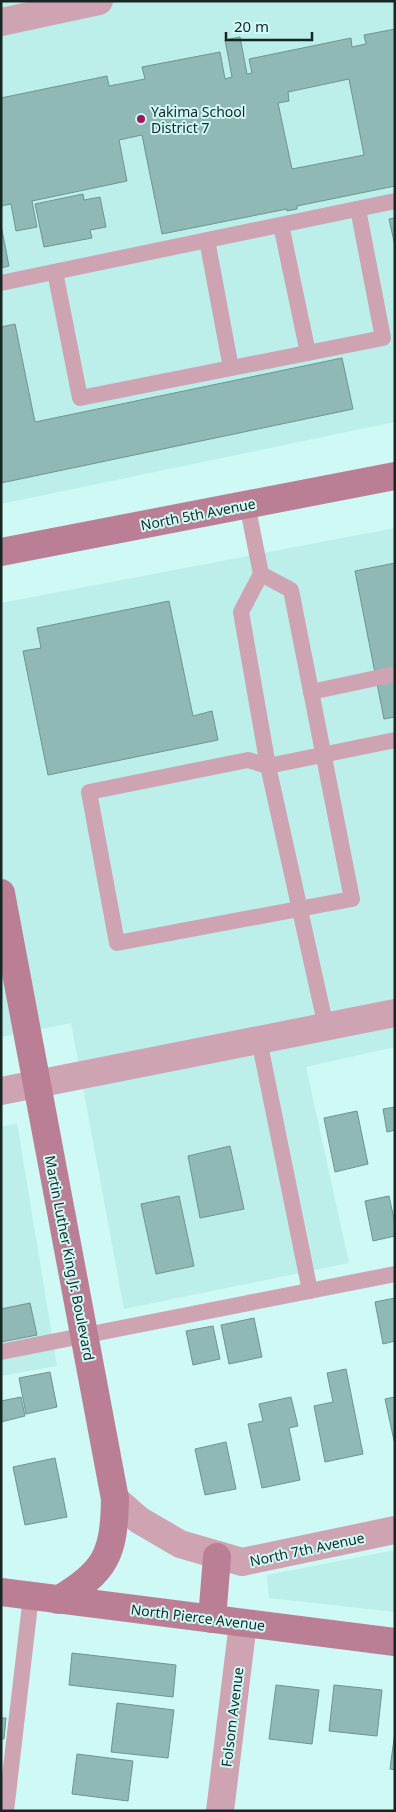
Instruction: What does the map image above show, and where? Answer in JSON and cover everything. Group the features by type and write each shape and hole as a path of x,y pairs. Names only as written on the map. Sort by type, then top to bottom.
{"main road":[{"name":"North 5th Avenue","path":"1,552 395,476"},
{"name":"Martin Luther King Jr. Boulevard","path":"1,893 115,1499 114,1530 108,1556 86,1583 58,1600"},
{"path":"212,1619 217,1557"},
{"name":"North Pierce Avenue","path":"1,1592 395,1642"}],"street":[{"path":"1,22 98,1"},
{"path":"1,1091 395,1014"},
{"name":"North 7th Avenue","path":"115,1499 139,1520 180,1544 217,1557 242,1562 395,1530"},
{"name":"Folsom Avenue","path":"220,1811 243,1623"}],"lane":[{"path":"1,283 395,201"},
{"path":"55,272 80,398 383,338 358,209"},
{"path":"281,225 308,353"},
{"path":"207,240 230,368"},
{"path":"248,504 261,574 242,612 268,766 326,1027"},
{"path":"261,574 291,590 323,755 352,899 117,943 89,792 248,760 268,766 323,755 395,740"},
{"path":"311,692 395,674"},
{"path":"259,1040 310,1291"},
{"path":"1,1352 395,1274"},
{"path":"6,1811 31,1596"}],"shaded area":[{"path":"1,1 395,1 395,422 1,504"},
{"path":"395,528 395,1047 306,1067 349,1263 124,1309 71,1023 1,1037 1,603"},
{"path":"17,1123 57,1366 1,1376 1,1127"},
{"path":"395,1550 395,1612 269,1598 267,1575"}],"building":[{"name":"Yakima School District 7","path":"395,29 395,186 297,206 297,209 287,211 287,209 162,234 142,135 119,140 127,181 32,201 37,227 16,231 11,204 1,206 1,98 107,76 109,86 145,79 142,67 220,52 225,79 232,77 225,40 240,37 247,74 252,73 249,59 351,38 352,47 366,44 364,35","holes":["349,79 364,155 292,169 278,103 289,101 288,92"]},
{"path":"83,194 84,200 100,197 106,227 90,230 92,238 44,247 35,204"},
{"path":"395,218 395,246 389,219"},
{"path":"1,225 9,266 1,268"},
{"path":"15,324 35,422 342,358 353,409 1,483 1,327"},
{"path":"395,563 395,717 384,719 355,571"},
{"path":"169,601 193,716 212,711 218,740 48,775 23,651 41,648 37,628"},
{"path":"395,1107 395,1130 387,1132 383,1109"},
{"path":"357,1111 368,1164 335,1172 324,1118"},
{"path":"230,1146 244,1209 200,1218 188,1156"},
{"path":"179,1196 194,1266 156,1274 141,1204"},
{"path":"389,1196 395,1224 395,1236 373,1241 365,1201"},
{"path":"395,1298 395,1341 383,1344 375,1302"},
{"path":"30,1303 37,1335 1,1342 1,1309"},
{"path":"254,1318 262,1357 229,1364 221,1325"},
{"path":"213,1326 220,1359 193,1365 186,1331"},
{"path":"346,1369 363,1454 325,1462 314,1406 333,1402 327,1373"},
{"path":"50,1372 57,1407 26,1414 19,1378"},
{"path":"21,1397 25,1416 1,1422 1,1401"},
{"path":"291,1397 298,1426 289,1428 300,1480 262,1488 248,1424 263,1421 259,1404"},
{"path":"395,1397 395,1445 385,1399"},
{"path":"226,1442 236,1489 205,1495 195,1449"},
{"path":"55,1458 67,1517 25,1525 13,1467"},
{"path":"72,1653 176,1665 173,1697 69,1685"},
{"path":"276,1685 319,1690 312,1744 269,1739"},
{"path":"334,1685 382,1690 377,1736 329,1731"},
{"path":"117,1703 174,1710 168,1758 111,1752"},
{"path":"1,1718 6,1718 4,1739 1,1739"},
{"path":"395,1731 395,1770 390,1769"},
{"path":"77,1754 133,1761 128,1801 72,1794"}],"place":[{"name":"Yakima School District 7","path":"141,119"}]}
